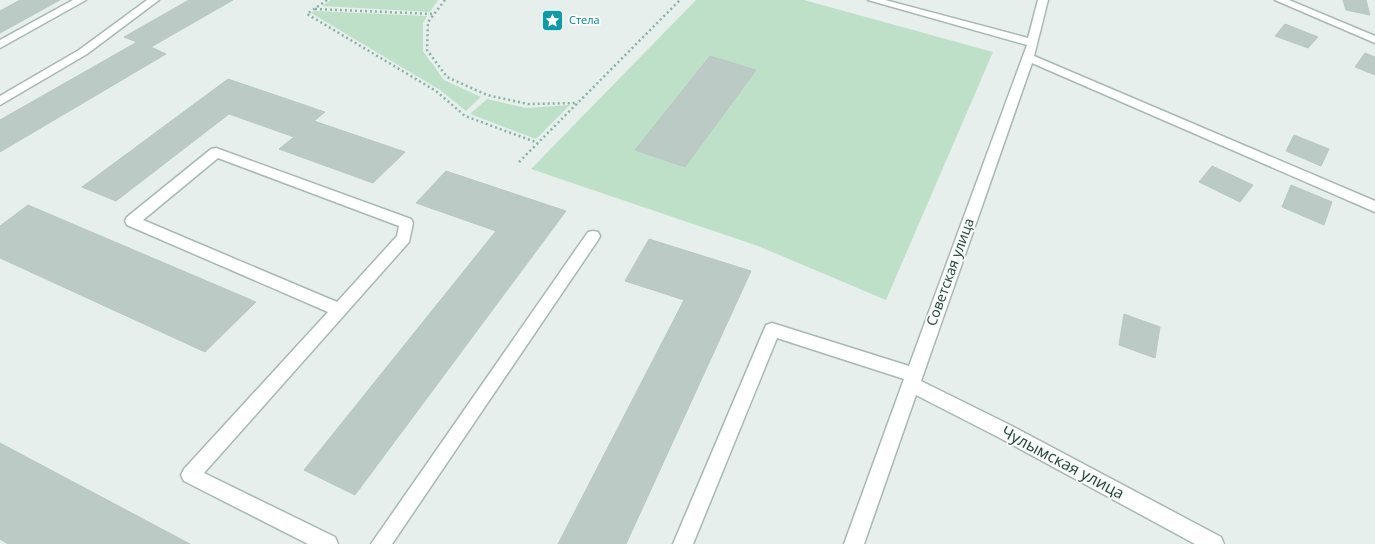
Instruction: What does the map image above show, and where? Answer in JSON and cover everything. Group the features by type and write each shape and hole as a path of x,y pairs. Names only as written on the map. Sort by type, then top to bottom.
{"street":[{"path":"0,45 80,0"},
{"path":"132,0 149,2"},
{"path":"874,0 1030,50 1375,207"},
{"name":"Советская улица","path":"854,544 1030,50 1043,0"},
{"path":"1280,0 1375,40"},
{"path":"0,101 83,52 149,2"},
{"path":"328,544 190,475 339,310 404,238 406,223 216,152 132,221 339,310"},
{"path":"381,544 593,236"},
{"name":"Чулымская улица","path":"683,544 772,330 912,379 1004,431 1214,544"}],"path":[{"path":"327,0 306,14 436,91 466,116 538,143"},
{"path":"445,0 428,22 428,50 447,77 487,95 528,104 578,103"},
{"path":"519,162 678,1"},
{"path":"315,8 434,14"}],"green space":[{"path":"331,0 438,0 430,12 322,6"},
{"path":"696,0 804,0 993,52 886,300 758,246 531,169"},
{"path":"315,11 427,16 423,23 423,51 444,80 481,97 466,111 440,90 311,13"},
{"path":"487,99 526,108 570,105 536,139 470,114"}],"building":[{"path":"20,0 60,0 0,33 0,11"},
{"path":"189,0 233,0 151,47 166,54 0,152 0,120 137,42 124,37"},
{"path":"1343,0 1366,0 1370,15 1346,10"},
{"path":"1285,24 1318,37 1308,48 1275,36"},
{"path":"1365,53 1375,57 1375,75 1355,67"},
{"path":"710,56 756,70 685,167 635,150"},
{"path":"228,79 325,112 314,121 405,152 373,183 279,149 294,137 229,114 116,201 82,187"},
{"path":"1294,135 1329,149 1321,166 1286,151"},
{"path":"1212,166 1253,185 1240,202 1199,182"},
{"path":"446,171 566,211 355,495 304,470 496,231 416,203"},
{"path":"1291,185 1332,202 1324,225 1282,207"},
{"path":"28,205 256,302 205,352 0,258 0,226"},
{"path":"649,239 751,271 626,544 558,544 684,300 625,281"},
{"path":"1124,314 1160,327 1155,358 1119,345"},
{"path":"0,443 190,544 8,544 0,539"}],"place":[{"name":"Стела","path":"553,20"}]}
